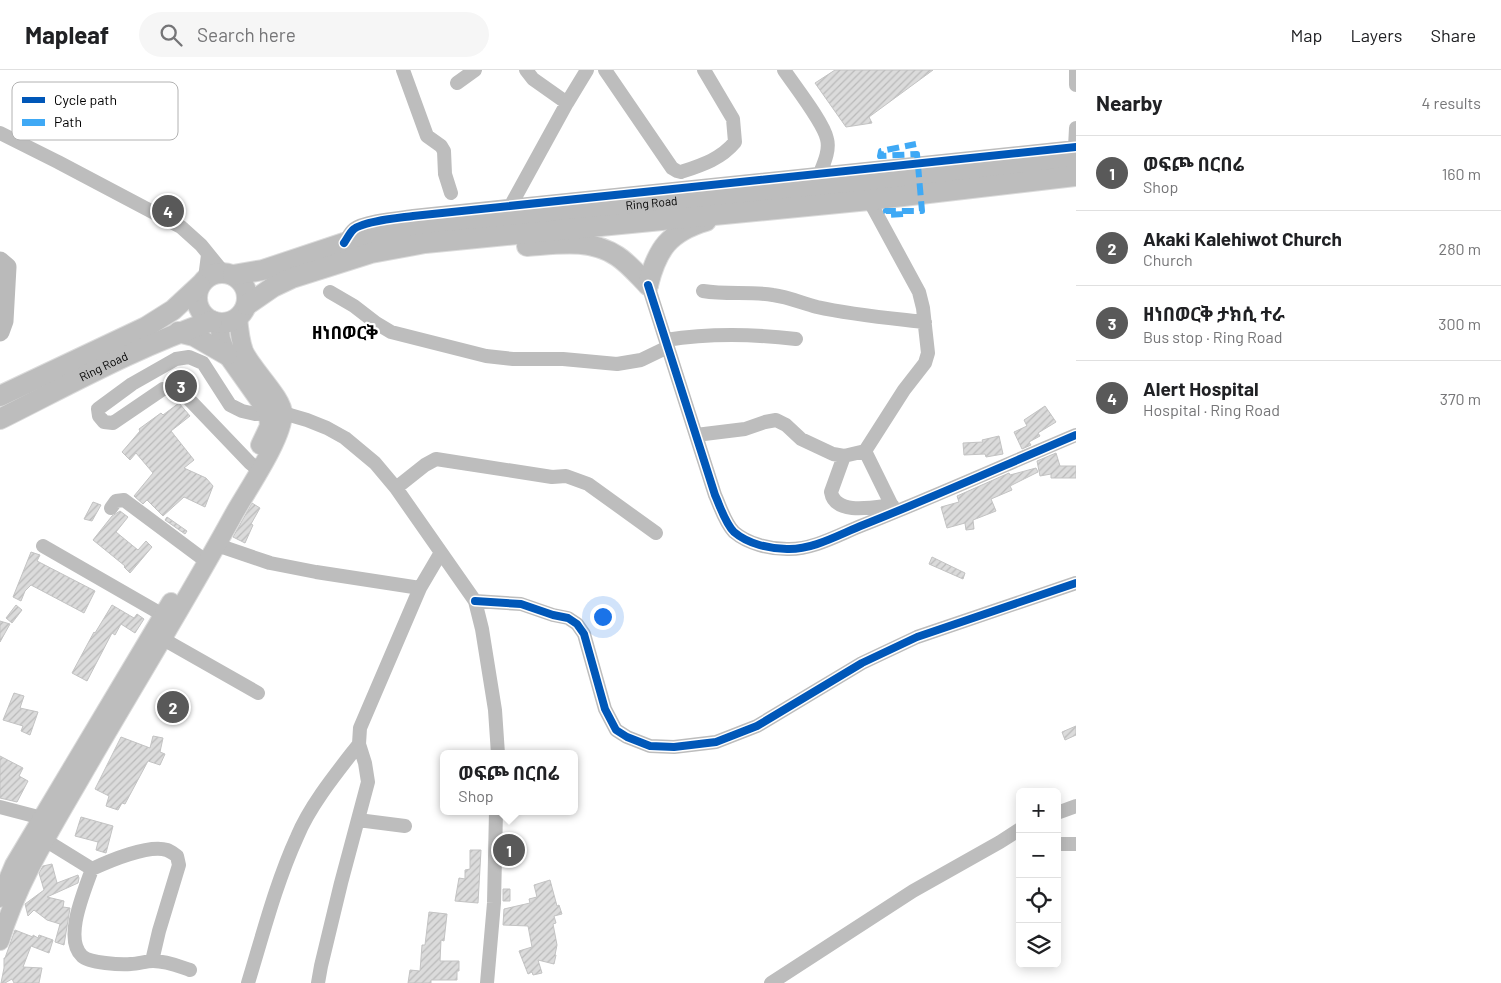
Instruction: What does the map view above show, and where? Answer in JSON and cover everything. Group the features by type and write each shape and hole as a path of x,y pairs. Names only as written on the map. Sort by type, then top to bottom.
{"highway":[{"name":"Ring Road","path":"5,393 146,327 173,310 215,277 263,270 344,243 418,229 1076,152"},
{"name":"Ring Road","path":"243,311 273,287 292,278 371,253 425,243 869,200 1076,176"},
{"path":"648,285 652,267 660,250 683,229 694,224 741,211"},
{"path":"337,263 359,266 430,254 572,243 595,245 617,256 648,285"},
{"path":"215,277 240,280 246,287 248,296 243,311 233,321 215,322 204,316 199,309 197,293 215,277"},
{"name":"Ring Road","path":"2,418 120,357 178,332 215,322"},
{"path":"178,332 194,336 227,355"}],"main road":[{"path":"243,311 240,337 244,351 255,370 281,404 276,413"},
{"path":"0,898 7,866 42,818 163,615 281,426 276,413 227,355 215,322"},
{"path":"0,941 29,870 45,840 217,545 254,467"}],"street":[{"path":"403,70 427,136 441,146 444,151 445,174 451,193"},
{"path":"457,83 475,70"},
{"path":"526,70 532,79 567,103"},
{"path":"511,205 587,70"},
{"path":"605,70 672,168 681,172 707,163 728,151 736,142 734,119 704,70"},
{"path":"784,70 818,121 827,139 827,154 820,173"},
{"path":"1076,70 1076,85"},
{"path":"344,243 353,230 387,219 820,173 1076,152 1076,128"},
{"path":"0,132 12,138"},
{"path":"15,140 181,227 208,254 215,277"},
{"path":"696,435 745,430 764,422 776,420 786,425 801,439 833,454 844,456 865,451 904,390 925,363 928,354 925,322 919,292 869,200"},
{"path":"648,285 715,495 733,531 749,541 770,548 789,550 811,546 893,509 1076,435"},
{"path":"703,291 729,294 759,293 775,295 842,312 925,322"},
{"path":"330,292 354,306 376,324 391,332 486,356 513,359 563,359 617,364 641,360 667,344 699,336 742,334 796,339"},
{"path":"254,467 183,393 173,389 163,389 113,423 104,422 99,416 98,409 132,384 176,359 189,357 203,363 230,405 242,412 255,414 276,413 327,428 345,438 375,464 396,488 440,554 475,601 482,629 495,710 498,750"},
{"path":"865,451 893,509"},
{"path":"844,456 831,492 832,499 838,505 852,508 893,509"},
{"path":"396,488 425,465 436,459 552,477 566,476 588,484 656,532"},
{"path":"111,508 116,501 124,500 199,556"},
{"path":"217,545 270,563 420,588"},
{"path":"43,546 163,615"},
{"path":"318,983 320,966 368,782 360,744 360,728 420,588 440,554"},
{"path":"475,601 521,604 568,618 584,634 605,709 616,730 627,737 650,746 674,747 716,742 757,726 862,663 917,637 1076,584"},
{"path":"163,639 258,693"},
{"path":"248,983 272,904 297,836 312,810 360,744"},
{"path":"1061,812 1076,806"},
{"path":"0,807 42,818"},
{"path":"487,983 494,903 496,815"},
{"path":"358,820 405,826"},
{"path":"771,983 914,891 1016,832"},
{"path":"45,840 92,869"},
{"path":"1000,842 1016,842"},
{"path":"1061,844 1076,844"},
{"path":"152,961 179,865 177,856 167,850 157,849 115,857 92,869 79,905 74,928 77,949 82,957 90,961 130,964 152,961 168,962 190,970"}],"building":[{"path":"835,70 933,70 869,117 872,123 846,127 815,83"},
{"path":"179,403 190,416 171,431 194,460 184,468 206,478 213,486 205,507 184,497 163,516 147,500 143,504 134,496 153,473 136,453 130,460 122,452 140,431 139,429"},
{"path":"1045,406 1056,422 1038,433 1040,436 1029,442 1031,445 1022,449 1014,432 1027,426 1024,420"},
{"path":"999,436 1003,454 986,457 985,454 964,455 963,443 983,442 982,440"},
{"path":"1056,453 1060,466 1076,466 1076,478 1051,478 1051,474 1040,476 1037,461"},
{"path":"1036,468 1038,472 1010,486 1012,490 991,499 996,511 973,520 974,529 966,530 965,523 947,528 941,507 959,502 957,496 1009,473 1010,475"},
{"path":"93,502 101,505 92,521 84,519"},
{"path":"252,503 260,508 251,524 253,525 245,543 233,537"},
{"path":"120,511 128,517 116,532 138,550 146,541 152,547 130,573 125,566 93,540 112,516"},
{"path":"167,517 187,531 185,534 165,520"},
{"path":"31,552 40,555 37,561 95,591 84,613 31,585 25,591 21,601 13,597"},
{"path":"932,557 965,573 963,579 929,564"},
{"path":"16,605 22,610 12,623 6,618"},
{"path":"112,605 134,618 137,614 144,619 135,633 121,624 115,635 112,633 87,681 72,673 94,632"},
{"path":"0,621 10,624 0,642"},
{"path":"14,693 24,696 20,708 38,712 30,735 21,731 23,726 3,720"},
{"path":"1076,726 1076,735 1065,740 1062,732"},
{"path":"153,736 163,738 160,752 165,754 160,765 148,761 125,804 122,803 118,810 106,806 109,796 95,789 121,737 150,748"},
{"path":"0,756 23,768 19,776 28,781 17,802 0,798"},
{"path":"81,817 113,826 106,853 96,850 98,842 75,836"},
{"path":"470,850 481,850 478,903 455,901 459,878 465,879 465,870 470,869"},
{"path":"52,864 57,883 78,875 79,878 78,883 47,897 64,901 63,907 70,908 64,945 55,942 60,924 47,920 34,910 28,916 25,904 44,890 39,873 43,866"},
{"path":"550,880 557,906 559,905 562,914 554,916 556,923 553,924 557,945 554,964 538,960 542,973 533,975 532,972 528,974 519,951 532,947 528,926 503,925 504,909 530,903 529,899 537,897 534,885"},
{"path":"503,889 510,889 510,901 503,901"},
{"path":"429,912 447,914 444,941 441,940 440,961 459,961 457,980 431,980 431,983 408,983 410,970 420,971 422,945 425,945"},
{"path":"15,930 33,937 33,935 38,938 39,935 53,940 49,953 31,946 23,967 42,968 39,983 14,983 12,979 1,983 4,958"}],"waterway":[{"path":"0,261 7,267 4,321 0,332"}],"marked path":[{"path":"903,214 887,215 886,211 922,211 917,154 880,156 881,151 916,144"}],"cycle path":[{"path":"344,243 353,230 359,226 399,218 1076,147"},
{"path":"648,285 715,495 725,519 734,532 752,543 766,547 797,549 826,541 1076,435"},
{"path":"475,601 521,604 568,618 577,624 584,634 605,709 616,730 627,737 650,746 674,747 716,742 757,726 862,663 917,637 1076,583"}],"place":[{"name":"Alert Hospital","path":"168,211"},
{"name":"ዘነበወርቅ ታክሲ ተራ","path":"181,386"},
{"name":"Akaki Kalehiwot Church","path":"173,707"},
{"name":"ወፍጮ በርበሬ","path":"509,850"}],"district":[{"name":"ዘነበወርቅ","path":"345,333"}]}
